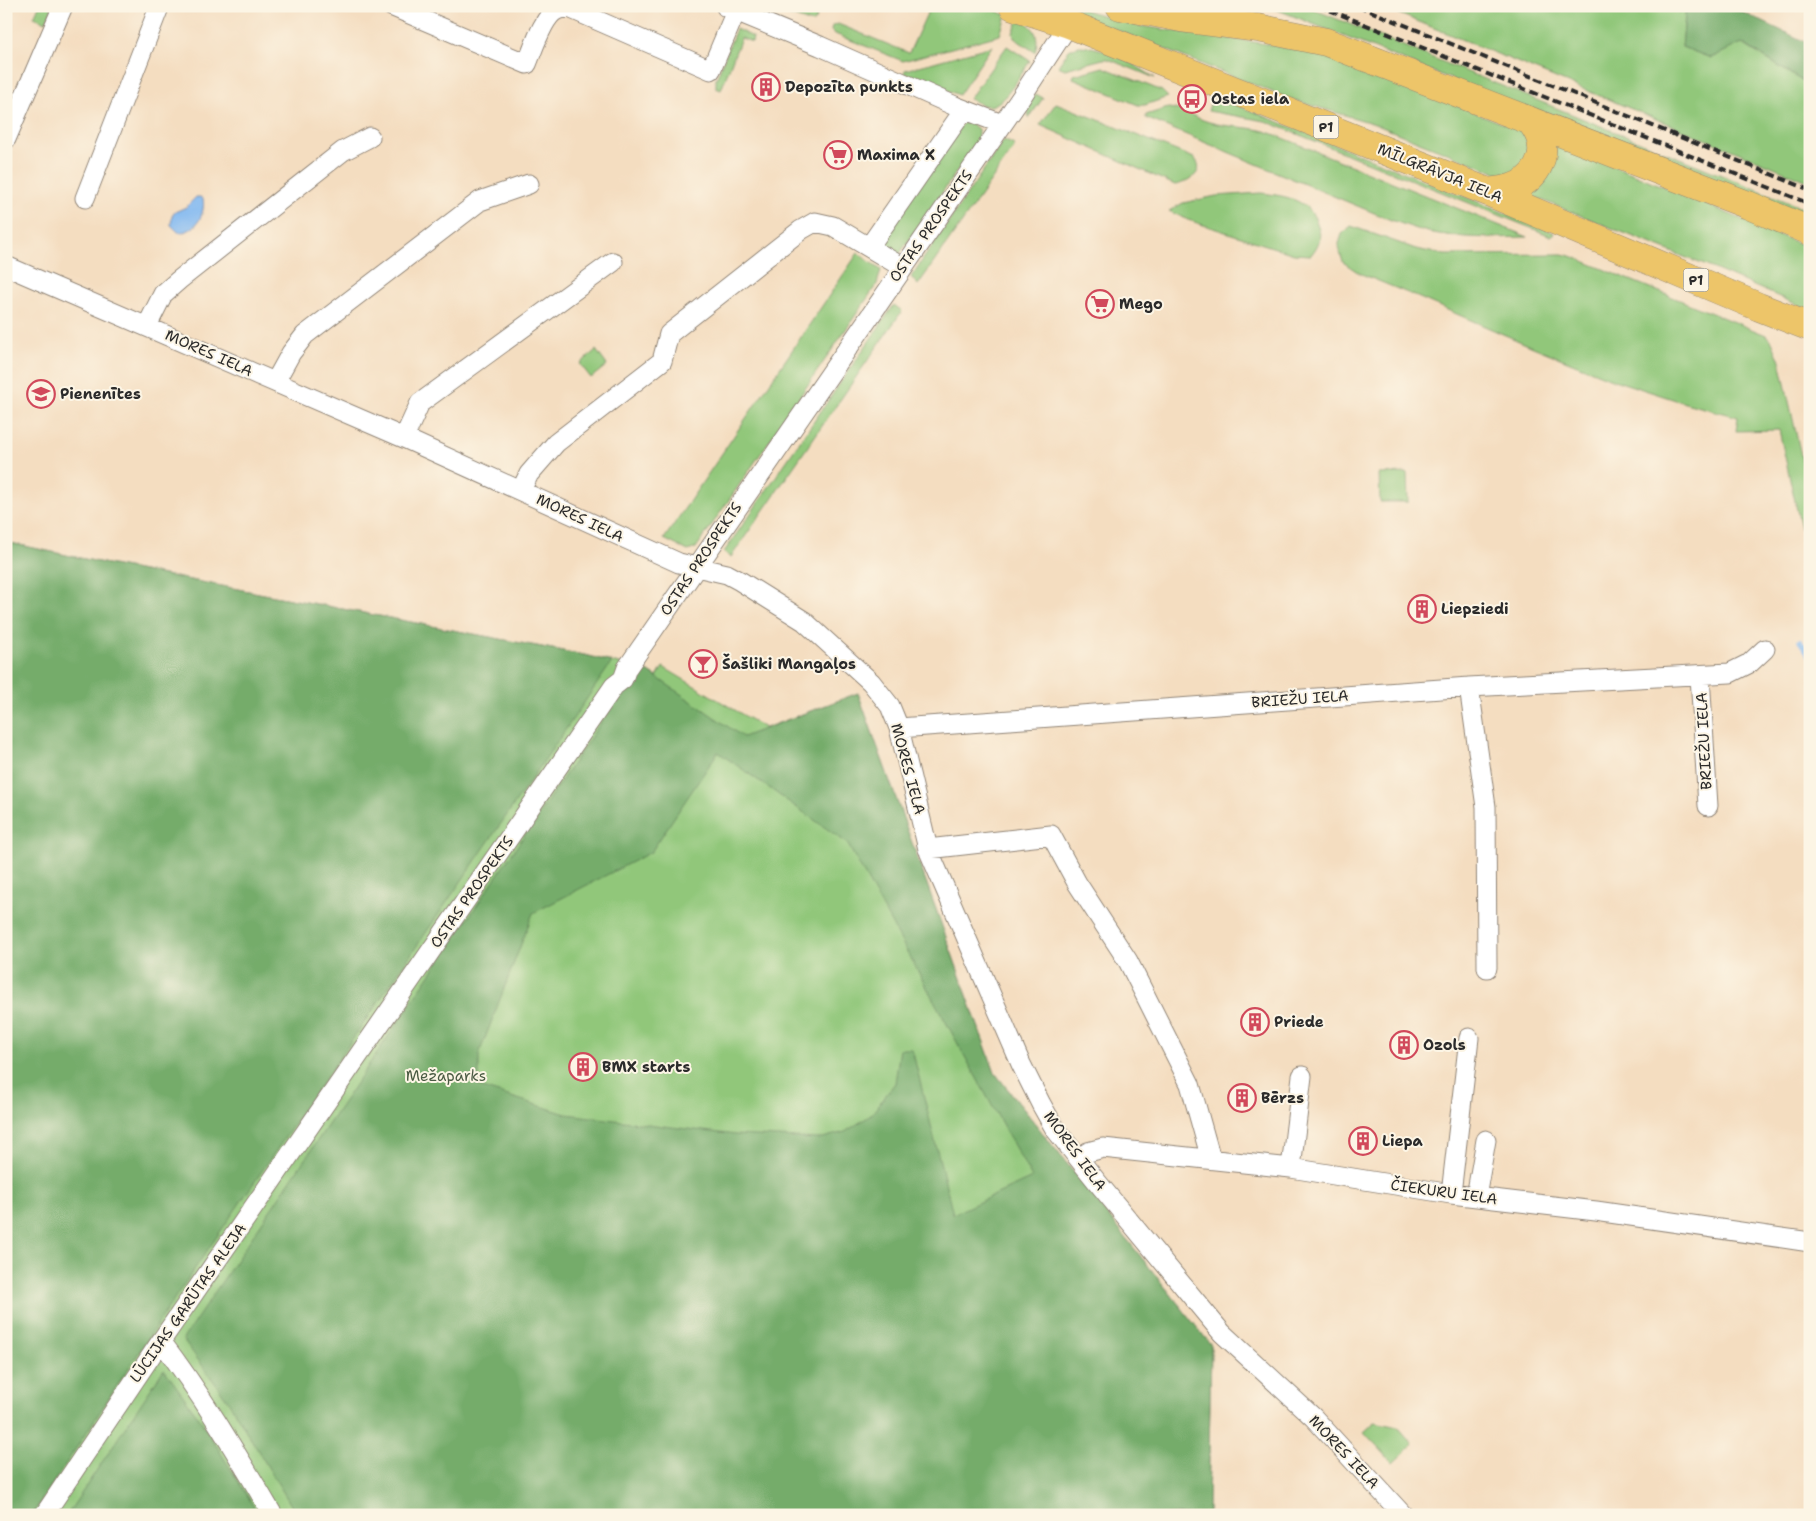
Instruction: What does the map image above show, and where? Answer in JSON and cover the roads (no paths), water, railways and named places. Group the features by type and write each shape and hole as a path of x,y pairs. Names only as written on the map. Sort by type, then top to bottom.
{"main road":[{"name":"P1","path":"1013,6 1069,24"},
{"path":"1122,7 1181,18 1258,28 1326,42 1748,205 1810,231"},
{"name":"MĪLGRĀVJA IELA","path":"1069,24 1488,192 1810,327"},
{"path":"1488,192 1512,188 1530,178 1539,166 1543,151 1540,136 1531,121"}],"street":[{"path":"6,139 63,6"},
{"path":"391,6 528,64 545,22 558,9 569,8 711,70 730,9 820,46 964,110 1002,124"},
{"path":"85,198 158,8"},
{"name":"OSTAS PROSPEKTS","path":"334,1092 609,693 623,679 627,668 696,566 1069,24"},
{"path":"869,247 964,110"},
{"path":"147,326 163,294 178,280 343,151 370,137"},
{"path":"275,382 291,353 305,335 480,201 529,184"},
{"path":"521,490 529,474 556,443 662,361 669,334 801,230 815,222 834,226 902,267"},
{"path":"404,438 420,402 613,262"},
{"name":"MORES IELA","path":"6,266 404,438 679,563 727,574 804,622 871,682 890,706 899,728 928,849 1037,1096 1055,1129 1222,1333 1313,1418 1403,1515"},
{"name":"BRIEŽU IELA","path":"899,728 1469,687 1700,676 1735,671 1750,663 1765,649"},
{"name":"BRIEŽU IELA","path":"1700,676 1708,806"},
{"path":"1469,687 1486,807 1487,968"},
{"path":"928,849 1051,835 1077,883 1128,962 1190,1084 1211,1159"},
{"path":"1451,1194 1469,1038"},
{"path":"1291,1168 1302,1076"},
{"name":"LŪCIJAS GARŪTAS ALEJA","path":"44,1515 161,1341 334,1092"},
{"path":"1476,1198 1486,1140"},
{"name":"ČIEKURU IELA","path":"1080,1158 1088,1152 1103,1148 1291,1168 1476,1198 1596,1210 1810,1242"},
{"path":"161,1341 177,1362 233,1449 272,1515"}],"water":[{"path":"196,197 203,199 201,217 190,230 178,232 171,225 172,216 175,212 186,207"}],"waterway":[{"path":"1800,641 1810,655"}],"railway":[{"path":"1319,6 1810,204"},
{"path":"1358,6 1810,190"}],"place":[{"name":"Depozīta punkts","path":"766,87"},
{"name":"Ostas iela","path":"1192,99"},
{"name":"Maxima X","path":"838,155"},
{"name":"Mego","path":"1100,304"},
{"name":"Pienenītes","path":"41,394"},
{"name":"Liepziedi","path":"1422,609"},
{"name":"Šašliki Mangaļos","path":"703,664"},
{"name":"Priede","path":"1255,1022"},
{"name":"Ozols","path":"1404,1045"},
{"name":"BMX starts","path":"583,1067"},
{"name":"Bērzs","path":"1242,1098"},
{"name":"Liepa","path":"1363,1141"}],"park label":[{"name":"Mežaparks","path":"446,1076"}]}
